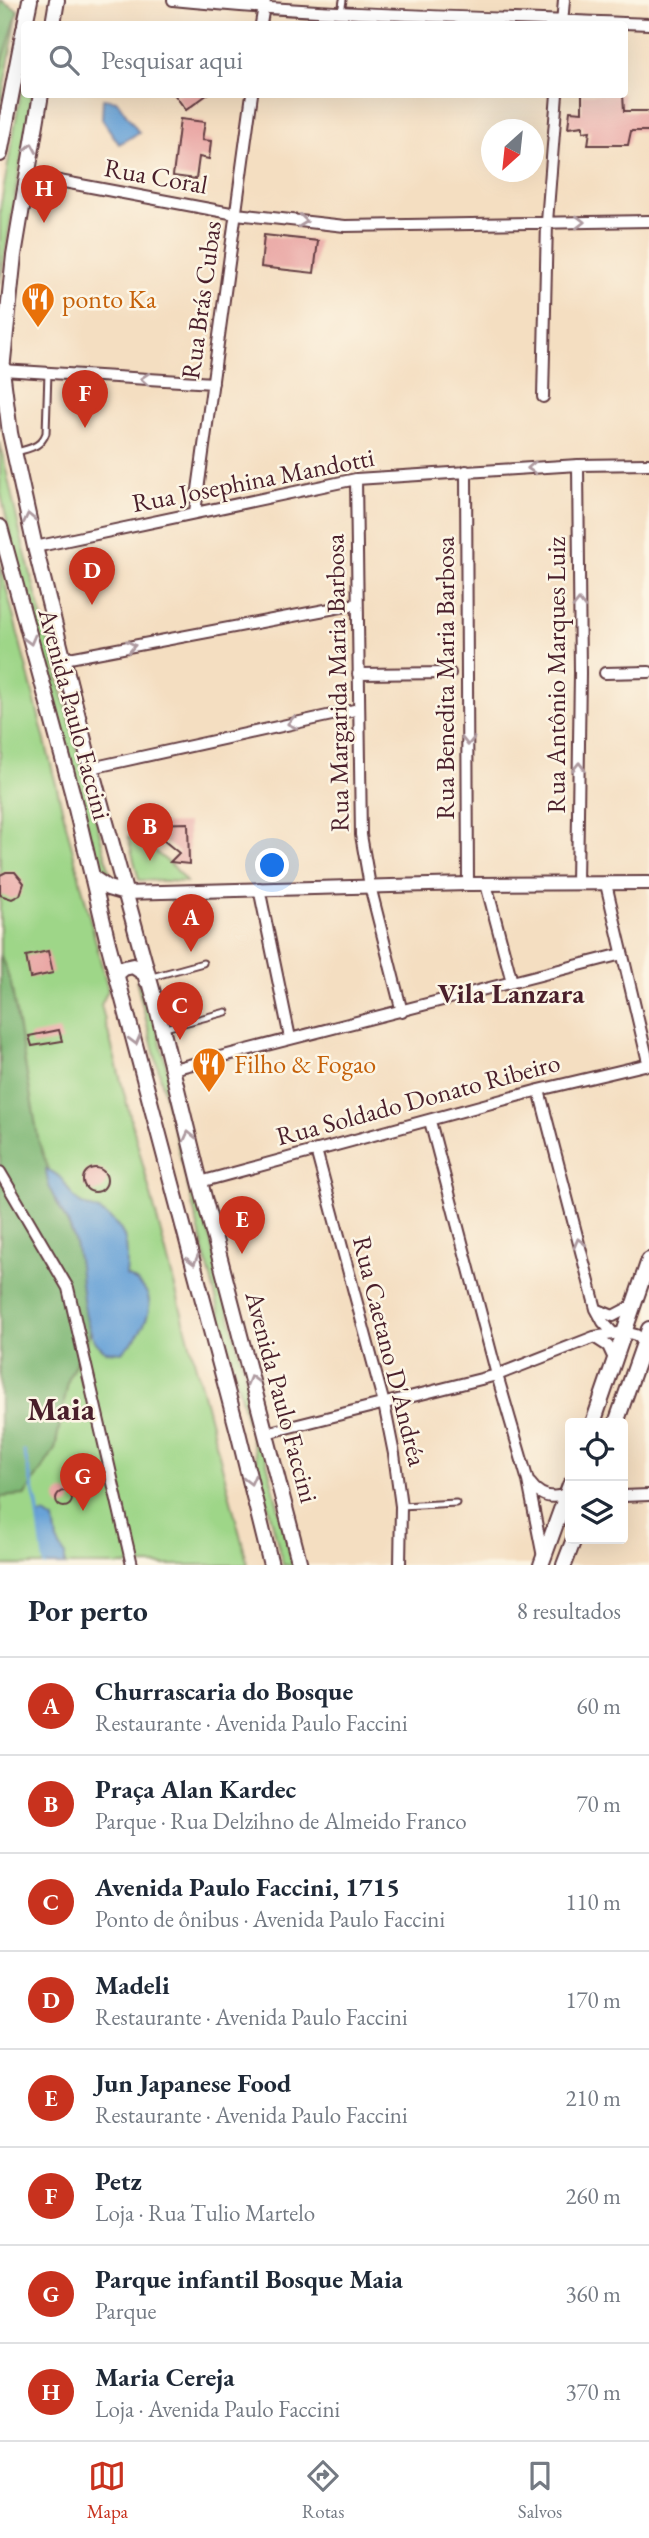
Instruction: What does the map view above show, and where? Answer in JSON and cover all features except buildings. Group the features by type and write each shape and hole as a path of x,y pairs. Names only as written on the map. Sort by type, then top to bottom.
{"main road":[{"path":"26,21 30,0"},
{"path":"54,21 57,0"},
{"path":"0,154 21,47"},
{"name":"Avenida Paulo Faccini","path":"40,98 12,265 2,370 14,453 91,768 155,1000 300,1565"},
{"name":"Avenida Paulo Faccini","path":"0,527 271,1565"},
{"path":"93,878 108,888 125,893"},
{"path":"117,974 133,965 141,970 145,974 150,995 155,1000"},
{"path":"595,1418 615,1361 619,1333 647,1277 649,1260"},
{"path":"619,1418 647,1335"},
{"path":"542,1562 565,1500"},
{"path":"564,1565 572,1544"}],"street":[{"path":"173,0 341,13 537,21"},
{"path":"562,21 564,0"},
{"path":"628,24 649,24"},
{"name":"Rua Brás Cubas","path":"195,512 251,98"},
{"path":"543,397 547,222 557,98"},
{"name":"Rua Coral","path":"27,175 236,214 345,226 649,221"},
{"path":"2,370 213,383"},
{"name":"Rua Josephina Mandotti","path":"35,547 356,479 578,465 649,464"},
{"name":"Rua Antônio Marques Luiz","path":"577,884 580,673 578,465"},
{"name":"Rua Benedita Maria Barbosa","path":"466,471 468,884"},
{"name":"Rua Margarida Maria Barbosa","path":"356,479 361,835 370,886 402,1012"},
{"path":"64,659 357,604"},
{"path":"605,673 649,672"},
{"path":"358,674 450,673"},
{"path":"91,768 359,709"},
{"path":"125,893 258,888 649,883"},
{"path":"486,884 512,982"},
{"path":"606,884 649,1065"},
{"path":"258,888 290,1038"},
{"path":"173,1069 622,954"},
{"name":"Rua Soldado Donato Ribeiro","path":"200,1182 539,1090 649,1065"},
{"path":"539,1090 596,1309 603,1322 619,1333"},
{"path":"429,1121 528,1481 542,1562"},
{"name":"Rua Caetano D'Andréa","path":"316,1150 384,1404 401,1506 400,1565"},
{"path":"0,1172 68,1288 132,1565"},
{"path":"596,1309 613,1316 626,1311 636,1302"},
{"path":"266,1433 497,1375 594,1337 619,1333 647,1335"},
{"path":"594,1337 608,1346 615,1361"},
{"path":"528,1481 534,1489 547,1496 555,1497 565,1491"},
{"path":"628,1496 649,1495"}],"lane":[{"path":"341,13 344,0"},
{"path":"14,453 38,445 46,433 48,372"},
{"path":"149,978 203,963"},
{"path":"162,1029 226,1012"},
{"path":"401,1506 456,1503"}],"green space":[{"path":"0,0 18,10 0,108"},
{"path":"0,0 18,10 0,72"},
{"path":"21,92 21,98 31,98 0,283 0,209"},
{"path":"0,442 21,537 110,873 100,875 12,542 0,490"},
{"path":"0,563 108,990 101,1005 248,1565 0,1565"},
{"path":"128,837 150,845 186,882 139,880"},
{"path":"0,953 11,984 39,1143 84,1267 91,1331 69,1377 55,1449 25,1495 0,1497"},
{"path":"136,980 150,1001 293,1565 283,1565"}],"water":[{"path":"103,99 117,101 139,133 119,144 102,119"},
{"path":"46,1169 63,1181 79,1202 109,1217 124,1238 127,1255 126,1276 139,1283 149,1302 145,1323 122,1352 105,1351 95,1341 89,1327 74,1241 52,1193"},
{"path":"45,1514 54,1520 57,1541 65,1555 65,1565 45,1565 39,1515"}],"waterway":[{"path":"24,1451 37,1506 45,1565"}],"place":[{"name":"Maria Cereja","path":"44,223"},
{"name":"ponto Ka","path":"38,329"},
{"name":"Petz","path":"85,428"},
{"name":"Madeli","path":"92,605"},
{"name":"Praça Alan Kardec","path":"150,861"},
{"name":"Churrascaria do Bosque","path":"191,952"},
{"name":"Avenida Paulo Faccini, 1715","path":"180,1040"},
{"name":"Filho & Fogao","path":"209,1094"},
{"name":"Jun Japanese Food","path":"242,1254"},
{"name":"Parque infantil Bosque Maia","path":"83,1511"}],"district":[{"name":"Vila Lanzara","path":"511,993"},
{"name":"Maia","path":"61,1408"}]}
